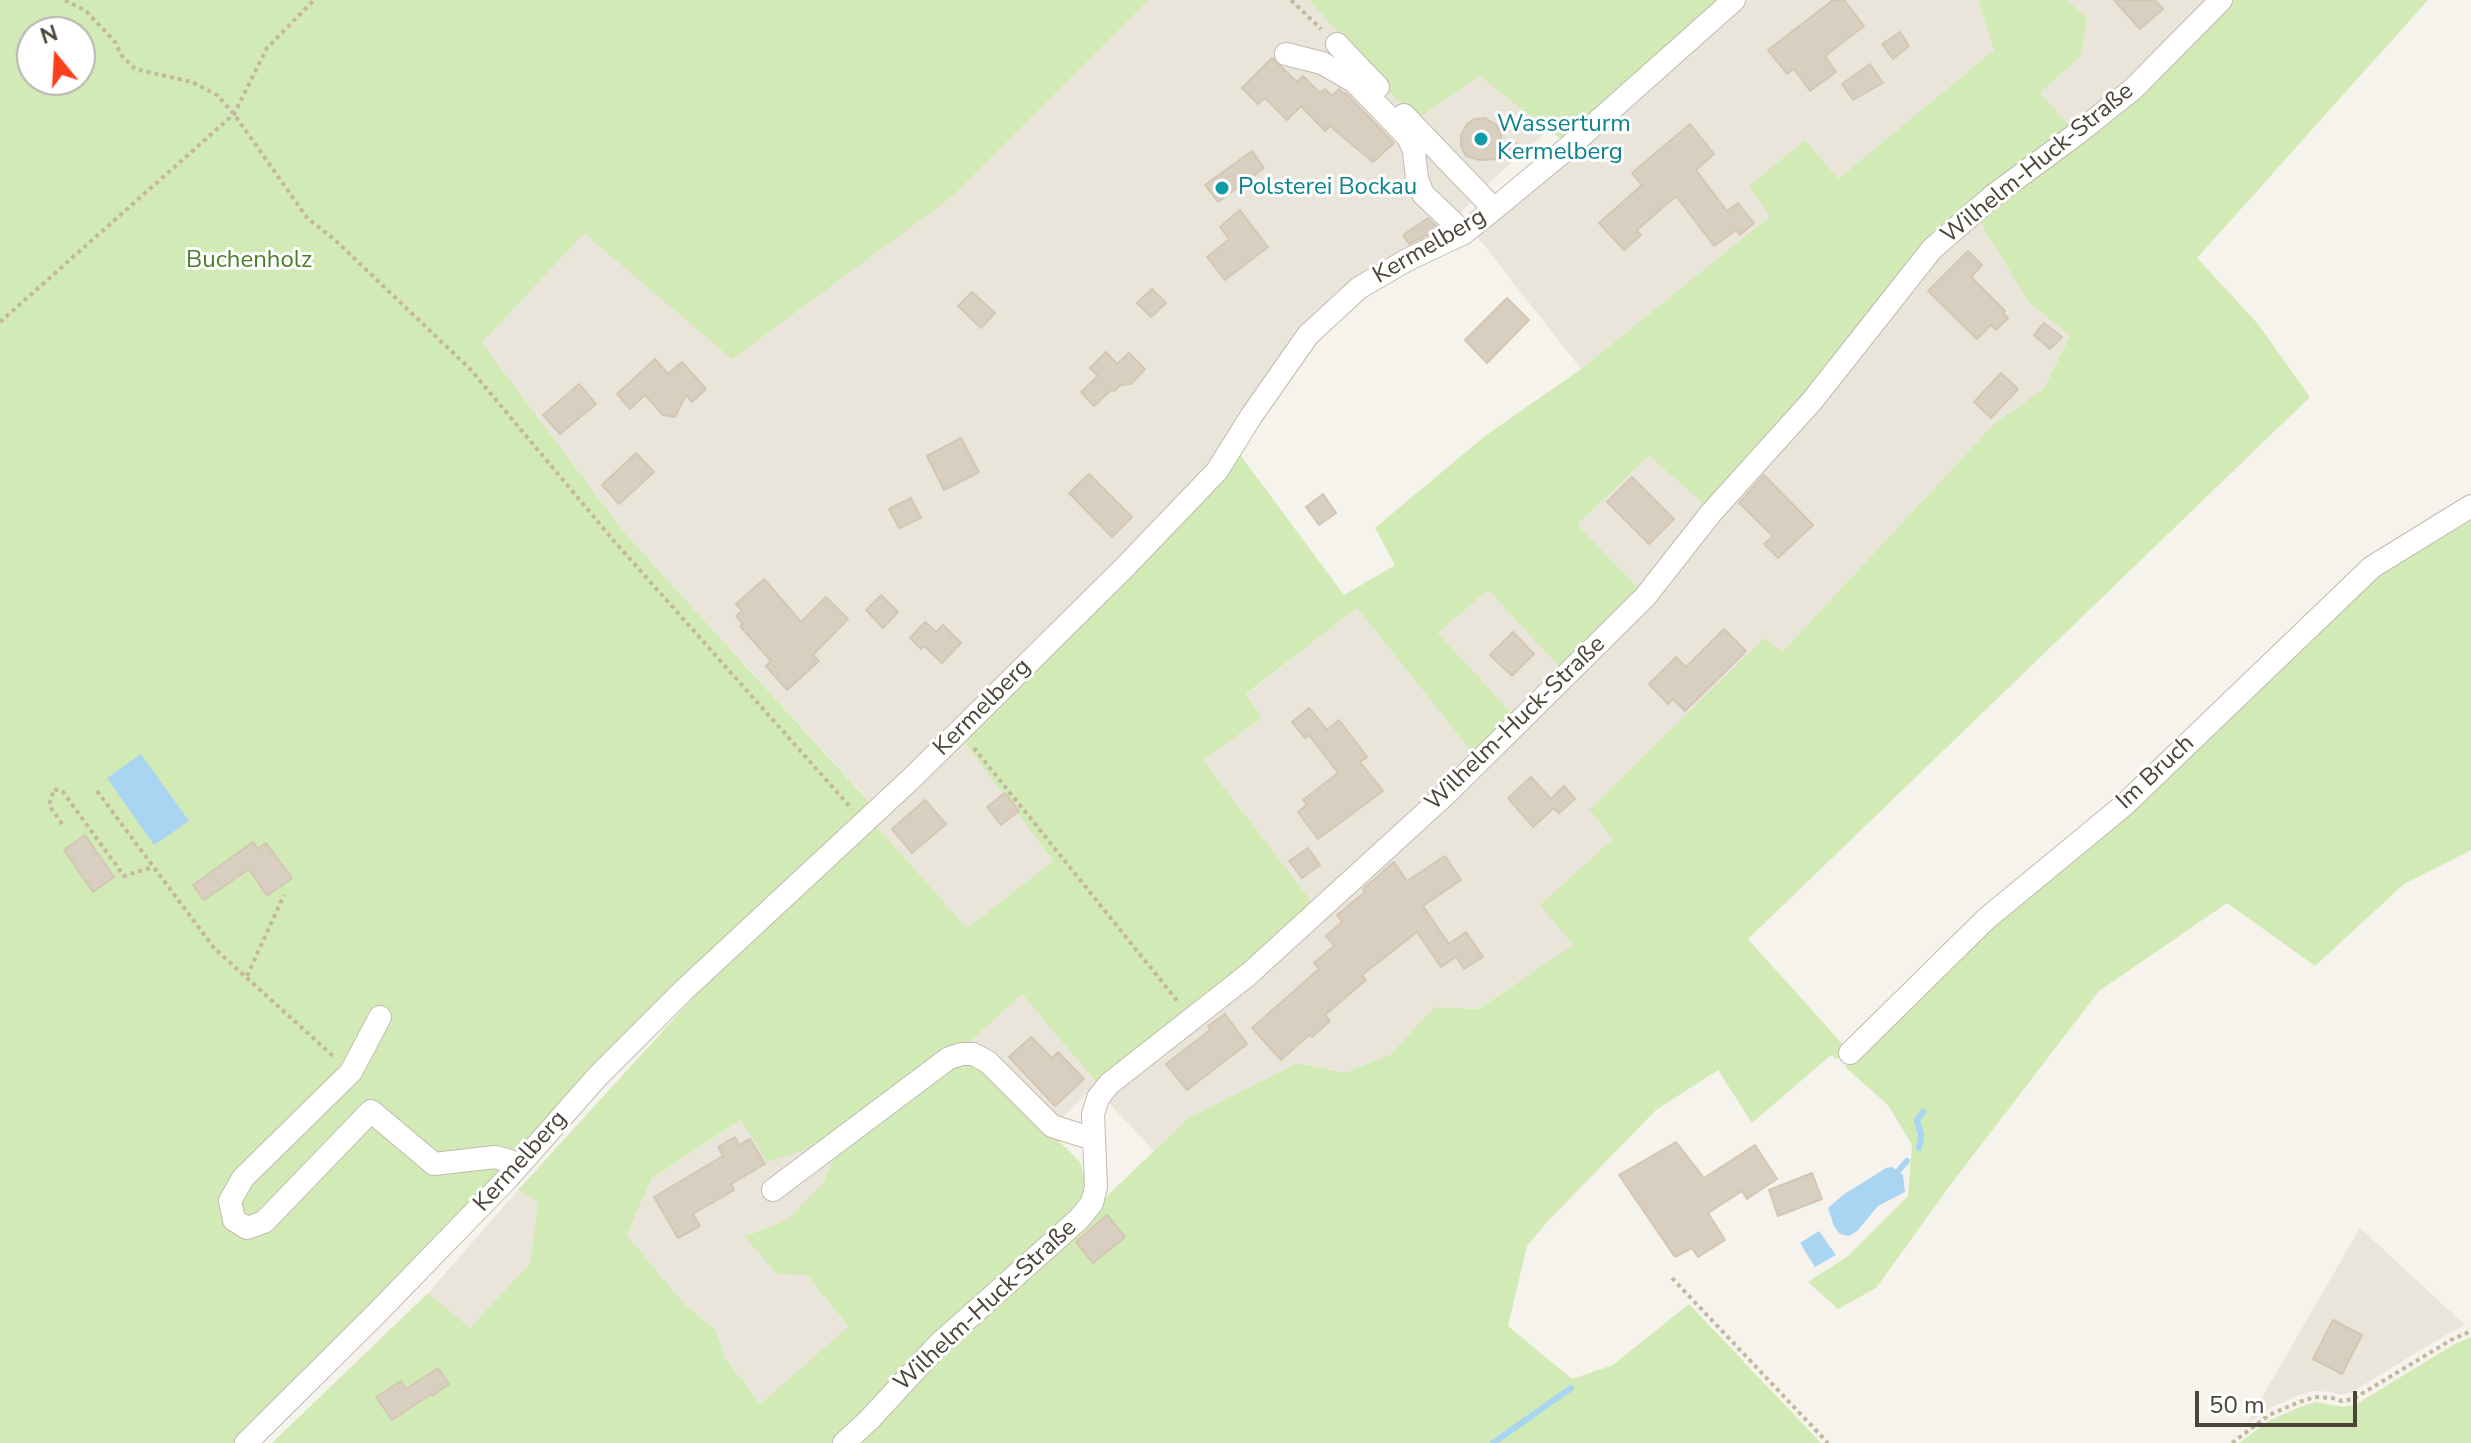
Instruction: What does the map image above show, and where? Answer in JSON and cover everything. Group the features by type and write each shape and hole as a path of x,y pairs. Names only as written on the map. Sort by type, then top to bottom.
{"street":[{"name":"Kermelberg","path":"246,1443 375,1315 517,1167 598,1076 663,1011 864,823 1125,567 1217,471 1308,335 1359,288 1407,260 1464,233 1557,157 1734,0"},
{"name":"Wilhelm-Huck-Straße","path":"844,1443 939,1344 1092,1203 1096,1187 1093,1114 1098,1098 1109,1084 1249,974 1445,795 1645,597 1711,513 1812,401 1932,249 1994,195 2133,89 2221,0"},
{"path":"1337,44 1494,209"},
{"path":"1286,54 1322,63 1355,82 1408,137 1423,194 1464,233"},
{"name":"Im Bruch","path":"1850,1053 1986,919 2123,806 2372,567 2471,506"},
{"path":"380,1017 351,1072 243,1178 230,1201 234,1220 247,1228 264,1222 371,1111 434,1164 495,1157 510,1161 517,1167"},
{"path":"773,1190 949,1058 962,1054 973,1054 988,1062 1052,1126 1093,1139"}],"path":[{"path":"65,0 86,11 135,69 192,82 217,95 234,114 308,219 334,239 471,370 614,541 864,823"},
{"path":"0,322 234,114 267,48 314,0"},
{"path":"1291,0 1337,44"},
{"path":"1504,156 1518,144"},
{"path":"960,730 1192,1019"},
{"path":"62,824 49,805 54,789 63,792 124,876 153,867"},
{"path":"97,791 214,948 351,1072"},
{"path":"247,976 284,895"},
{"path":"1672,1278 1828,1443"},
{"path":"2232,1443 2269,1415 2299,1402 2315,1397 2342,1401 2353,1399 2471,1331"}],"shaded area":[{"path":"1149,0 1309,0 1415,121 1479,76 1549,129 1489,183 1450,224 1404,253 1303,330 1242,410 1211,466 960,737 1053,861 967,928 872,821 871,803 624,532 482,343 584,232 953,196"},
{"path":"1745,0 1978,0 1994,50 1837,180 1804,141 1771,215 1581,369 1476,235 1561,165"},
{"path":"2067,0 2210,0 2127,84 2072,128 2040,93 2081,56 2087,19"},
{"path":"1978,219 2028,301 2070,336 2044,388 1993,425 1782,652 1764,638 1589,811 1614,839 1573,945 1477,1009 1434,1007 1391,1054 1345,1073 1298,1063 1187,1119 1154,1151 1107,1101 1650,604 1935,253"},
{"path":"1649,456 1706,506 1641,591 1576,526"},
{"path":"1488,590 1563,671 1515,717 1438,633"},
{"path":"1357,608 1475,756 1315,906 1203,760 1262,718 1246,695"},
{"path":"1022,993 1097,1083 1057,1123 963,1048"},
{"path":"742,1120 831,1142 838,1148 823,1183 787,1220 746,1235 807,1275 848,1328 760,1404 726,1359 715,1329 686,1306 627,1235 651,1179"},
{"path":"518,1190 538,1202 530,1263 470,1329 428,1293"},
{"path":"2360,1228 2465,1325 2350,1393 2340,1395 2313,1391 2296,1396 2266,1410 2246,1425"}],"green space":[{"name":"Buchenholz","path":"0,0 1149,0 953,196 732,359 584,233 482,343 624,532 871,804 239,1443 0,1443"},
{"path":"1309,0 1725,0 1570,146 1479,76 1415,121"},
{"path":"1978,0 2067,0 2087,18 2081,56 2040,93 2072,128 1988,190 1808,396 1706,506 1649,456 1577,525 1641,591 1563,671 1488,590 1438,633 1515,717 1475,756 1357,608 1246,694 1262,718 1203,760 1315,906 1097,1083 1022,994 963,1048 831,1142 767,1162 741,1120 651,1179 627,1235 686,1306 715,1329 726,1359 760,1404 848,1327 807,1275 776,1274 745,1236 787,1220 823,1183 838,1148 951,1063 983,1065 1080,1162 1087,1187 1083,1200 836,1443 272,1443 428,1293 470,1328 530,1263 538,1202 518,1190 744,942 872,821 967,928 1053,861 960,737 1238,452 1344,595 1395,565 1375,528 1485,436 1581,369 1770,216 1749,186 1805,140 1838,179 1994,50"},
{"path":"2232,0 2428,0 2197,258 2258,324 2310,397 1748,939 1847,1049 1837,1059 1831,1055 1752,1123 1718,1070 1656,1110 1527,1246 1508,1326 1572,1379 1613,1365 1689,1304 1821,1443 851,1443 1187,1119 1298,1063 1345,1073 1391,1054 1434,1007 1478,1009 1573,945 1540,905 1613,839 1589,810 1764,638 1782,652 1993,425 2044,388 2070,336 2028,301 1978,219 2204,30"},
{"path":"2471,511 2471,850 2404,884 2315,966 2227,903 2099,991 1948,1188 1876,1288 1838,1309 1808,1282 1848,1256 1908,1196 1912,1145 1888,1105 1845,1067 1852,1057 2374,573"},
{"path":"2471,1337 2471,1443 2239,1443 2270,1420 2300,1407 2316,1402 2343,1407 2355,1405"}],"water":[{"path":"141,754 189,821 154,845 107,778"},
{"path":"1892,1167 1903,1175 1905,1192 1878,1206 1857,1231 1849,1236 1840,1234 1828,1208 1843,1195"},
{"path":"1819,1231 1836,1255 1815,1267 1800,1243"}],"building":[{"path":"1833,0 1844,0 1864,26 1825,56 1836,72 1810,91 1794,69 1787,74 1768,50"},
{"path":"2114,0 2155,0 2163,9 2140,29"},
{"path":"1900,32 1909,46 1893,59 1882,44"},
{"path":"1272,58 1297,82 1303,76 1320,93 1325,89 1332,96 1339,89 1346,93 1394,143 1373,162 1330,126 1325,131 1301,106 1287,120 1265,98 1258,104 1242,88"},
{"path":"1870,64 1883,83 1853,100 1842,84"},
{"name":"Wasserturm Kermelberg","path":"1485,118 1497,125 1501,134 1502,144 1496,159 1480,160 1466,156 1461,146 1461,135 1474,119"},
{"path":"1690,124 1714,154 1696,170 1727,211 1738,203 1754,223 1740,235 1736,230 1714,246 1676,196 1637,230 1641,235 1624,250 1599,223 1642,185 1632,173"},
{"name":"Polsterei Bockau","path":"1252,151 1264,168 1218,202 1205,185"},
{"path":"1240,210 1268,247 1225,280 1207,257 1229,239 1220,227"},
{"path":"1428,218 1439,229 1409,244 1403,235"},
{"path":"1968,251 1982,265 1971,277 2005,311 2003,313 2008,318 1996,330 1991,325 1977,339 1928,291"},
{"path":"1152,289 1166,303 1151,317 1137,303"},
{"path":"972,292 995,313 981,328 958,306"},
{"path":"1507,298 1529,320 1487,363 1465,340"},
{"path":"2044,323 2062,337 2050,349 2034,335"},
{"path":"1106,352 1117,364 1129,353 1145,369 1131,384 1121,385 1114,391 1112,389 1094,406 1081,392 1098,376 1090,368"},
{"path":"655,359 668,374 682,362 706,389 692,402 686,395 675,417 663,415 645,395 630,409 617,394"},
{"path":"2001,373 2018,389 1991,418 1974,402"},
{"path":"579,384 596,404 560,434 543,415"},
{"path":"961,438 979,472 944,490 927,456"},
{"path":"636,453 654,472 619,504 602,485"},
{"path":"1089,474 1132,517 1112,537 1069,493"},
{"path":"1764,475 1813,525 1778,558 1764,544 1773,536 1739,503"},
{"path":"1632,477 1674,519 1649,544 1607,502"},
{"path":"1323,494 1336,513 1319,525 1306,507"},
{"path":"911,498 921,518 899,528 889,509"},
{"path":"764,579 801,622 826,597 848,619 813,655 819,661 787,690 766,666 771,661 740,626 743,624 736,616 742,611 736,604"},
{"path":"881,595 898,612 883,628 866,610"},
{"path":"925,622 936,632 943,625 961,643 942,663 910,638"},
{"path":"1724,629 1746,651 1685,711 1673,699 1668,704 1649,684 1676,657 1686,667"},
{"path":"1513,632 1534,654 1512,676 1490,655"},
{"path":"1309,708 1327,730 1339,720 1367,757 1360,762 1383,791 1318,839 1298,812 1307,805 1303,800 1338,773 1309,735 1305,738 1292,722"},
{"path":"1531,777 1551,799 1564,786 1575,799 1559,813 1554,808 1533,827 1508,798"},
{"path":"1005,793 1019,811 1001,825 987,807"},
{"path":"925,800 946,824 912,853 892,829"},
{"path":"85,835 114,877 93,892 64,850"},
{"path":"253,842 258,849 266,843 292,878 267,896 249,869 204,900 193,885"},
{"path":"1308,848 1320,865 1302,878 1289,861"},
{"path":"1445,856 1461,880 1423,906 1449,944 1466,932 1483,957 1464,969 1456,957 1441,967 1417,932 1362,975 1366,980 1325,1015 1330,1021 1281,1060 1252,1028 1319,969 1314,963 1334,946 1326,936 1342,922 1337,915 1394,862 1407,881"},
{"path":"1225,1014 1247,1044 1187,1090 1166,1064 1210,1030 1208,1026"},
{"path":"1031,1037 1052,1058 1058,1052 1084,1079 1055,1106 1009,1057"},
{"path":"735,1137 739,1145 750,1139 765,1164 731,1184 734,1190 693,1214 700,1226 678,1238 654,1197 723,1156 718,1147"},
{"path":"1676,1142 1704,1178 1755,1145 1777,1179 1747,1199 1742,1191 1708,1213 1725,1240 1698,1257 1692,1248 1675,1257 1619,1175"},
{"path":"1812,1173 1822,1199 1778,1216 1769,1190"},
{"path":"1107,1215 1125,1237 1093,1263 1076,1242"},
{"path":"2333,1320 2362,1335 2342,1374 2313,1359"},
{"path":"438,1368 449,1384 392,1420 376,1397 401,1381 406,1389"}],"waterway":[{"path":"1919,1148 1921,1135 1917,1120 1923,1112"},
{"path":"1899,1170 1907,1161"},
{"path":"1493,1443 1571,1388"}],"place":[{"name":"Wasserturm Kermelberg","path":"1481,139"},
{"name":"Polsterei Bockau","path":"1222,188"}]}
